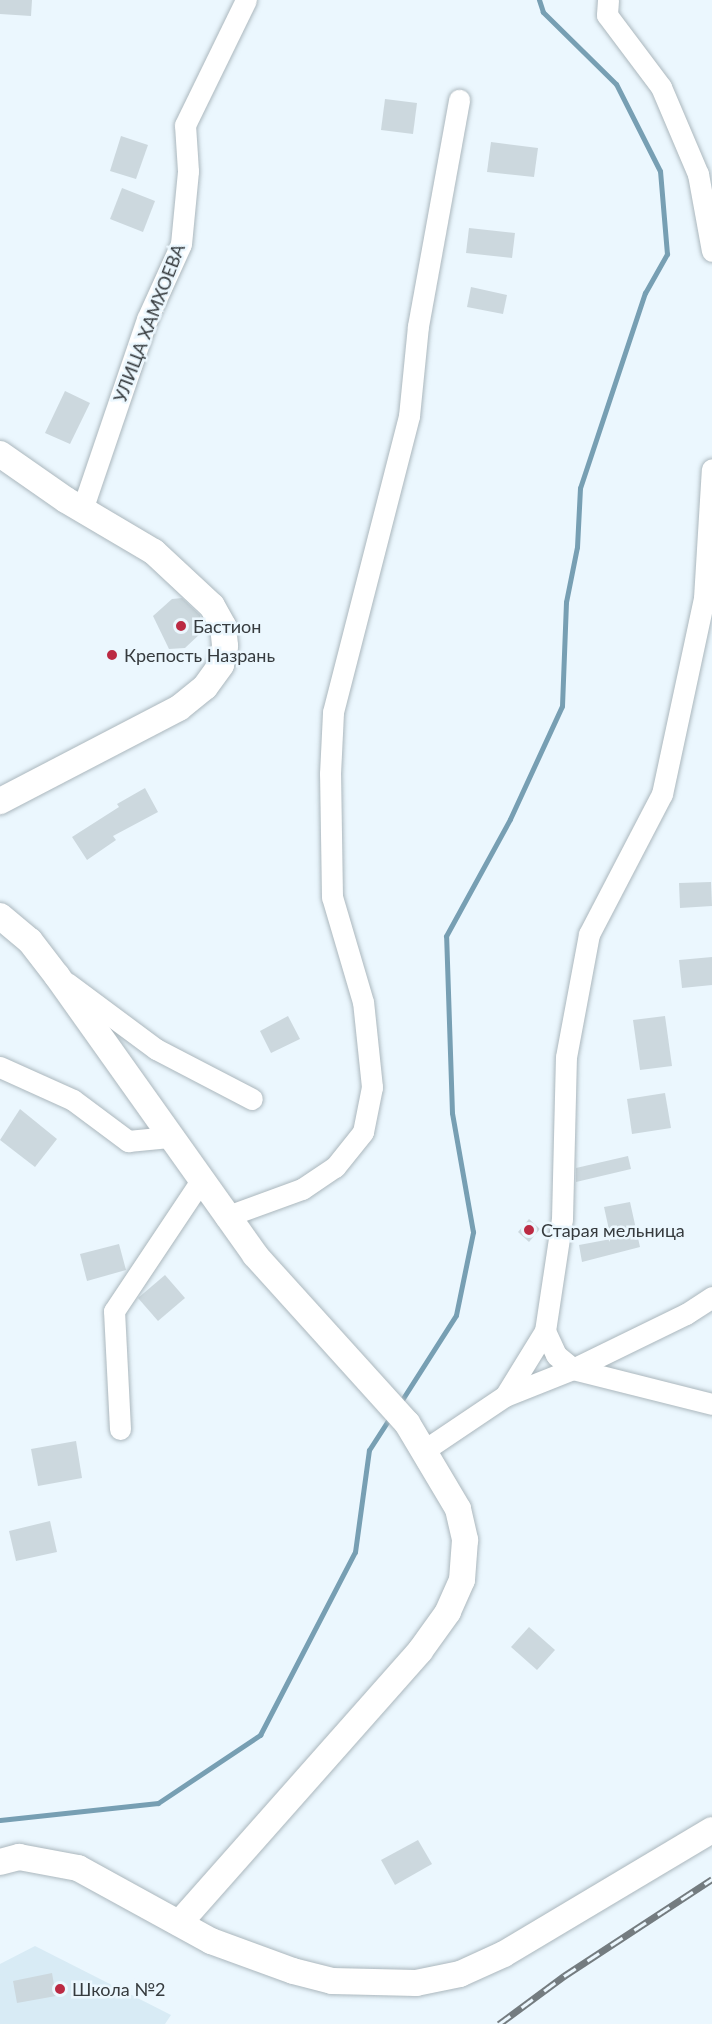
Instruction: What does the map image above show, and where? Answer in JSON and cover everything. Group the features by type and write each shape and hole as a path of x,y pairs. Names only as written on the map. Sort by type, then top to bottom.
{"street":[{"name":"УЛИЦА ХАМХОЕВА","path":"82,510 147,319 181,244 188,171 185,125 246,0"},
{"path":"608,0 607,15 661,87 698,174 712,251"},
{"path":"225,1217 302,1189 336,1167 363,1132 372,1087 363,1002 332,897 330,774 333,712 410,416 418,326 459,100"},
{"path":"0,454 82,510 154,552 212,606 223,626 225,646 221,665 205,687 179,708 88,759 0,801"},
{"path":"505,1396 545,1331 562,1219 566,1057 589,934 662,794 704,598 712,469"},
{"path":"0,916 30,940 57,976 225,1217 426,1449 458,1509 465,1540 462,1580 448,1612 420,1651 179,1923"},
{"path":"57,976 156,1049 252,1099"},
{"path":"0,1067 72,1100 128,1142 169,1137"},
{"path":"120,1429 114,1311 200,1182"},
{"path":"426,1449 505,1396 573,1369 686,1314 712,1297"},
{"path":"545,1331 556,1355 573,1369 712,1404"},
{"path":"0,1862 19,1857 78,1868 179,1923 251,1957 332,1981 416,1983 460,1974 504,1953 712,1830"}],"shaded area":[{"name":"Школа №2","path":"35,1946 171,2015 165,2024 0,2024 0,1964"}],"building":[{"path":"0,0 32,0 31,16 0,14"},
{"path":"385,99 417,103 413,134 381,130"},
{"path":"121,136 148,145 136,179 110,171"},
{"path":"491,142 538,148 534,177 487,172"},
{"path":"122,188 155,201 143,232 110,219"},
{"path":"469,228 515,233 512,258 466,253"},
{"path":"471,287 507,295 503,314 467,307"},
{"path":"65,391 90,403 70,444 45,433"},
{"name":"Бастион","path":"182,598 200,615 202,632 185,648 169,649 153,616 172,599"},
{"path":"145,788 158,812 113,836 116,840 87,860 72,837 119,807 117,804"},
{"path":"711,882 712,906 680,908 679,883"},
{"path":"712,957 712,985 682,988 679,960"},
{"path":"288,1016 300,1039 271,1053 260,1031"},
{"path":"665,1016 672,1066 640,1070 633,1020"},
{"path":"665,1093 671,1128 632,1134 627,1099"},
{"path":"20,1109 57,1139 35,1167 0,1140"},
{"path":"628,1156 631,1169 576,1182 576,1168"},
{"path":"630,1202 640,1247 582,1262 579,1245 611,1239 604,1207"},
{"name":"Старая мельница","path":"529,1219 540,1229 529,1242 518,1232"},
{"path":"119,1244 126,1270 87,1281 80,1254"},
{"path":"165,1275 185,1298 158,1321 138,1298"},
{"path":"76,1441 82,1478 38,1486 31,1449"},
{"path":"50,1521 57,1552 16,1561 9,1531"},
{"path":"529,1627 555,1650 537,1670 511,1647"},
{"path":"418,1840 432,1864 395,1885 381,1860"},
{"path":"52,1973 56,1996 17,2003 13,1981"}],"waterway":[{"path":"400,1403 456,1315 473,1232 452,1113 446,936 510,819 562,706 566,602 577,547 580,488 645,293 667,254 660,171 616,84 543,12 539,0"},
{"path":"0,1820 158,1803 260,1735 355,1552 369,1450 391,1416"}],"railway":[{"path":"499,2024 564,1976 712,1879"}],"place":[{"name":"Бастион","path":"181,626"},
{"name":"Крепость Назрань","path":"112,655"},
{"name":"Старая мельница","path":"529,1230"},
{"name":"Школа №2","path":"60,1989"}]}
